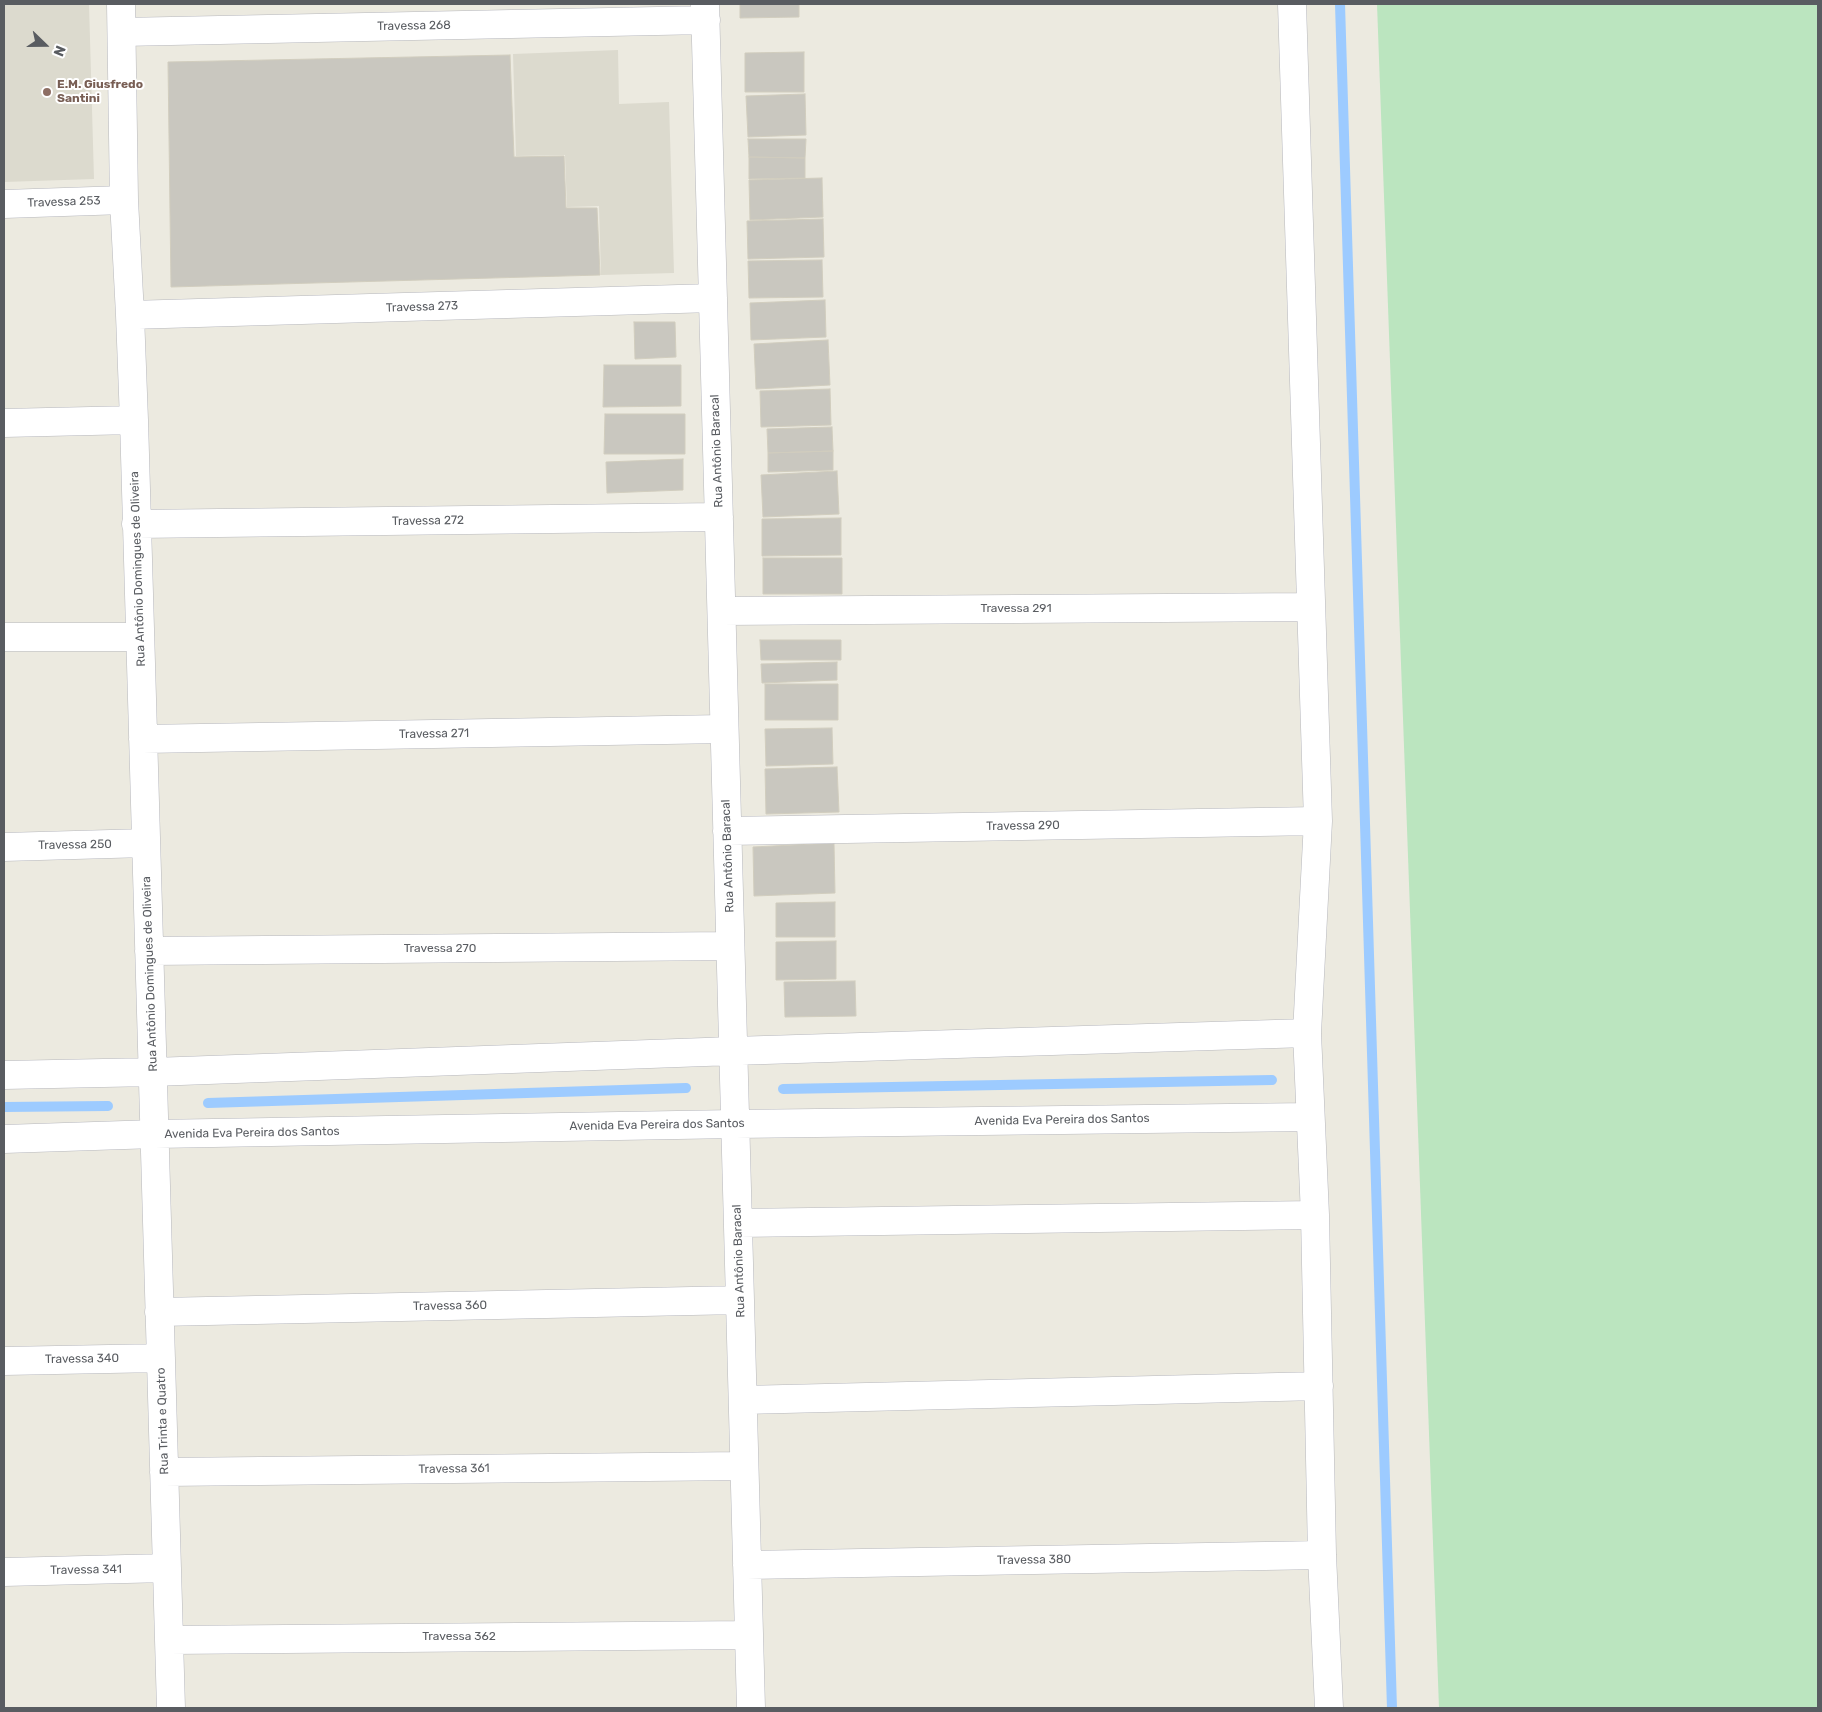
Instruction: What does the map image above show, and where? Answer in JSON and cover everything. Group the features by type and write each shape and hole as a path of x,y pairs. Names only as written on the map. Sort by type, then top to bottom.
{"street":[{"name":"Rua Antônio Domingues de Oliveira","path":"121,4 124,200 134,420 155,1134"},
{"path":"1292,4 1318,822 1307,1033 1315,1215 1322,1555 1329,1708"},
{"name":"Travessa 268","path":"122,32 705,12"},
{"name":"Rua Antônio Baracal","path":"705,12 751,1708"},
{"name":"Travessa 253","path":"4,204 124,200"},
{"name":"Travessa 273","path":"130,315 713,298"},
{"path":"4,423 134,420"},
{"name":"Travessa 272","path":"136,524 719,517"},
{"name":"Travessa 291","path":"722,611 1311,607"},
{"path":"4,637 140,637"},
{"name":"Travessa 271","path":"143,739 724,729"},
{"name":"Travessa 290","path":"727,831 1318,822"},
{"name":"Travessa 250","path":"4,847 146,843"},
{"name":"Travessa 270","path":"149,951 730,946"},
{"path":"4,1074 153,1072 733,1050 1307,1033"},
{"name":"Avenida Eva Pereira dos Santos","path":"4,1139 155,1134 735,1124 1310,1117"},
{"name":"Rua Trinta e Quatro","path":"155,1134 171,1708"},
{"path":"738,1223 1315,1215"},
{"name":"Travessa 360","path":"160,1312 740,1300"},
{"name":"Travessa 340","path":"4,1360 161,1358"},
{"path":"743,1400 1319,1386"},
{"name":"Travessa 361","path":"164,1472 744,1466"},
{"name":"Travessa 380","path":"747,1565 1322,1555"},
{"name":"Travessa 341","path":"4,1572 168,1568"},
{"name":"Travessa 362","path":"170,1640 749,1635"}],"shaded area":[{"name":"E.M. Giusfredo Santini","path":"4,4 89,4 94,179 4,182"},
{"path":"618,50 619,104 669,102 674,273 601,275 599,206 567,207 565,155 516,156 513,54"}],"green space":[{"path":"1377,4 1818,4 1818,1708 1439,1708"}],"building":[{"path":"740,4 799,4 799,17 740,18"},
{"path":"804,52 804,92 745,92 745,53"},
{"path":"510,55 514,157 564,156 566,208 597,208 600,275 171,287 168,62"},
{"path":"805,94 806,135 748,137 746,96"},
{"path":"748,139 806,139 805,158 749,157"},
{"path":"749,157 805,158 805,178 749,179"},
{"path":"822,178 823,217 750,220 749,180"},
{"path":"823,219 824,257 748,259 747,221"},
{"path":"822,260 823,297 749,298 748,261"},
{"path":"825,300 826,337 751,340 750,303"},
{"path":"634,322 675,322 676,357 635,359"},
{"path":"828,340 830,385 756,389 754,344"},
{"path":"604,365 681,365 681,406 603,407"},
{"path":"830,389 831,425 761,427 760,391"},
{"path":"605,414 685,414 685,454 604,454"},
{"path":"832,427 833,451 768,453 767,429"},
{"path":"833,451 833,470 768,472 768,453"},
{"path":"683,459 683,490 607,493 606,462"},
{"path":"837,471 839,514 763,517 761,475"},
{"path":"841,518 841,555 762,556 762,519"},
{"path":"763,558 842,558 842,594 763,594"},
{"path":"760,640 841,640 841,660 761,660"},
{"path":"837,662 837,680 762,683 761,664"},
{"path":"765,684 838,684 838,720 765,720"},
{"path":"832,728 833,764 766,766 765,729"},
{"path":"837,767 839,812 766,814 765,769"},
{"path":"834,843 835,893 754,896 753,847"},
{"path":"835,902 835,937 776,937 776,903"},
{"path":"836,941 836,979 776,980 776,942"},
{"path":"855,981 856,1016 785,1017 784,982"}],"waterway":[{"path":"1340,4 1392,1708"},
{"path":"783,1089 1272,1080"},
{"path":"208,1103 686,1088"},
{"path":"4,1107 108,1106"}],"place":[{"name":"E.M. Giusfredo Santini","path":"47,92"}]}
